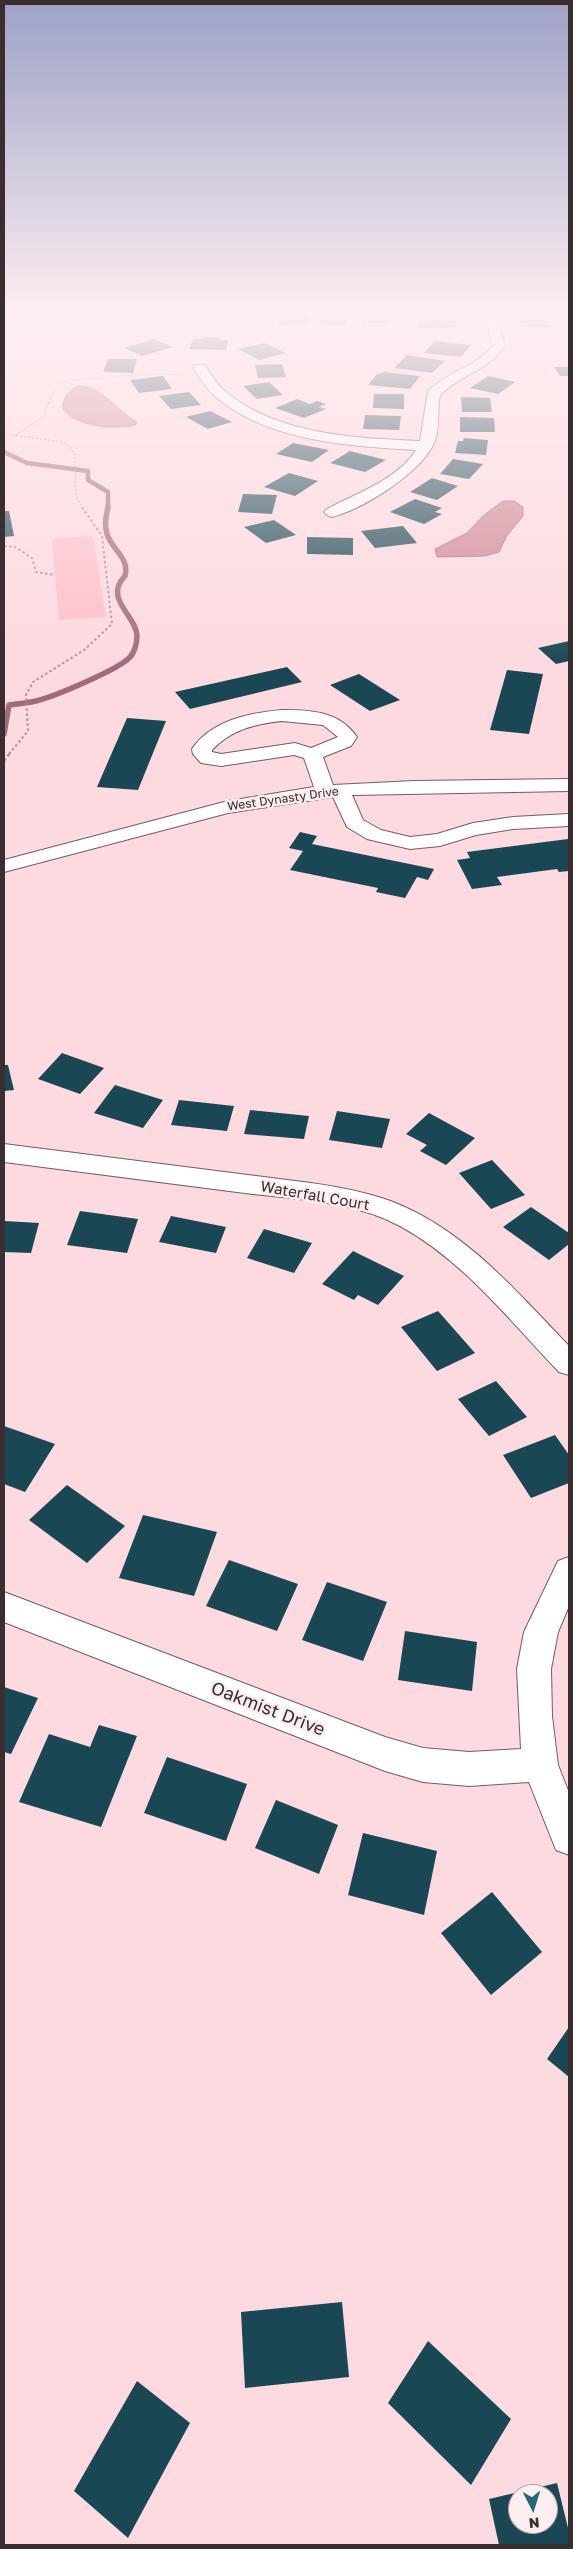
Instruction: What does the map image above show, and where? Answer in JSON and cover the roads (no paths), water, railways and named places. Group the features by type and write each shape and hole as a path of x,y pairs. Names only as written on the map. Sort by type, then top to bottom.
{"street":[{"path":"302,430 340,438 425,446"},
{"path":"332,512 404,472 419,458 425,446 427,430"},
{"path":"312,754 344,742 348,737 346,730 330,721 301,715 259,718 242,723 214,736 202,748 203,754 208,759 221,760 295,750 312,754 354,824 374,835 410,842 440,840 473,829 513,823 569,820"},
{"name":"West Dynasty Drive","path":"4,866 230,806 333,791 569,785"},
{"name":"Waterfall Court","path":"4,1153 301,1191 350,1199 384,1209 433,1234 457,1252 569,1364"},
{"path":"569,1571 541,1632 534,1669 535,1716 540,1765 569,1837"},
{"name":"Oakmist Drive","path":"4,1607 385,1754 423,1765 470,1769 540,1765"}],"waterway":[{"path":"4,452 27,463 88,471 88,480 108,492 108,507"},
{"path":"4,734 9,705 36,701 71,688 124,662 133,652 137,635 132,621 122,607 117,592 119,584 125,576 125,564 109,540 106,531 105,524 108,507"}]}
